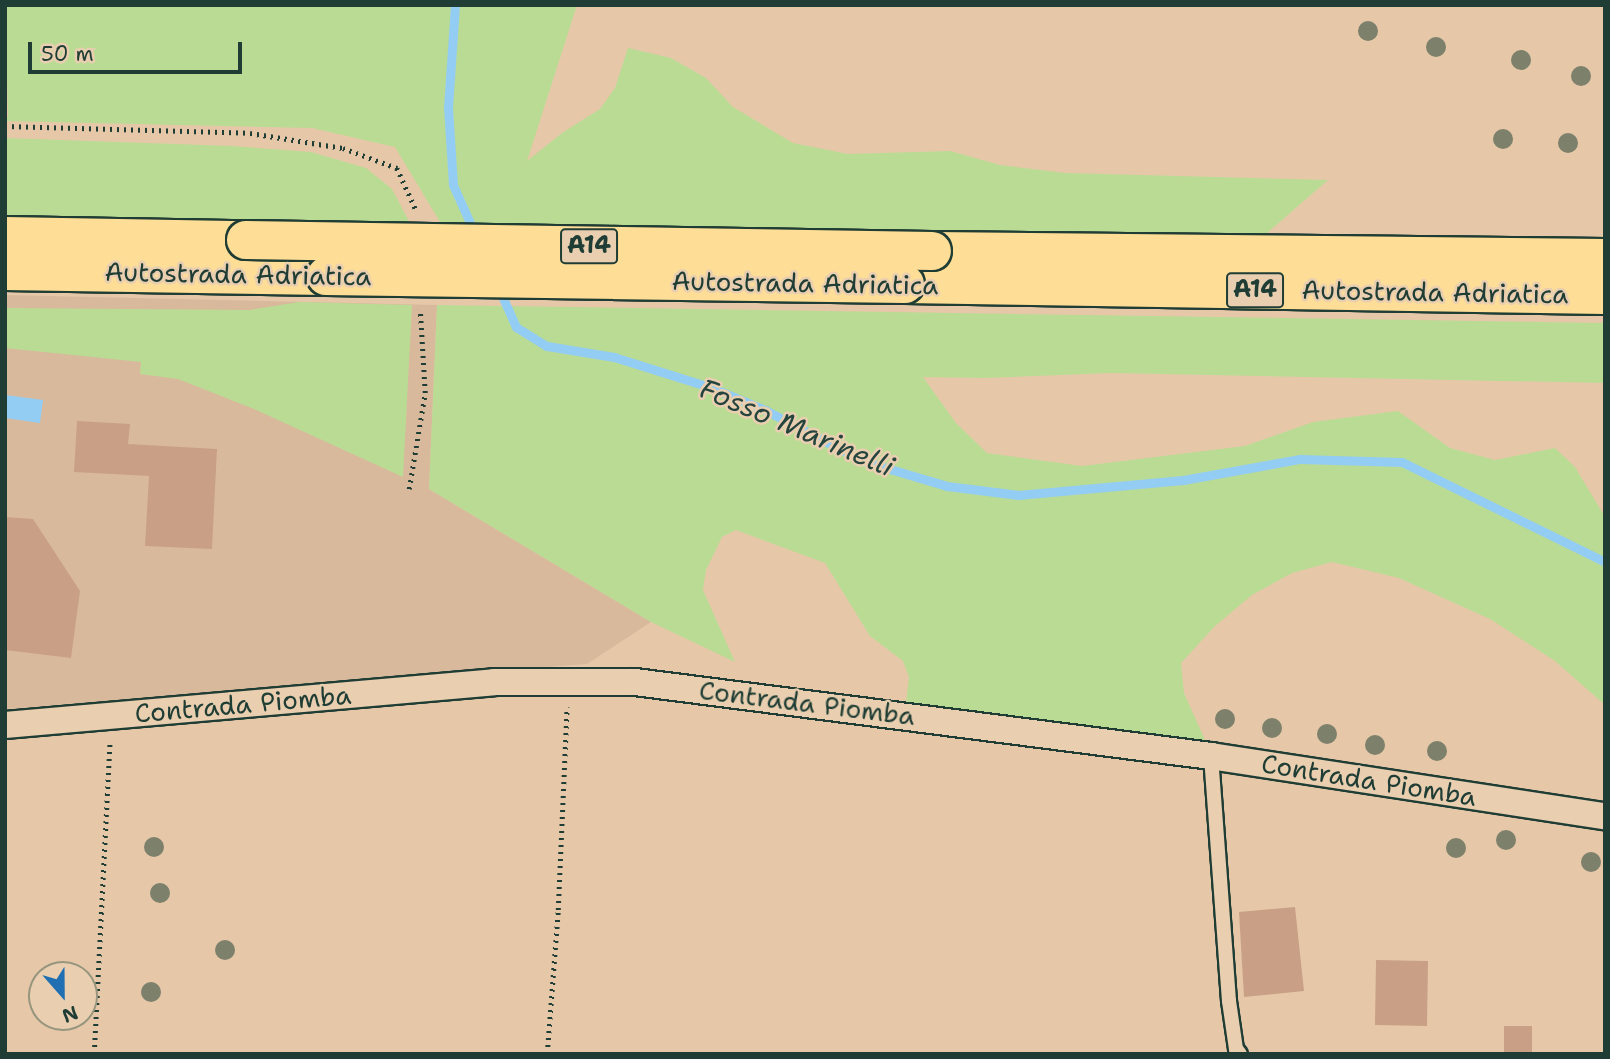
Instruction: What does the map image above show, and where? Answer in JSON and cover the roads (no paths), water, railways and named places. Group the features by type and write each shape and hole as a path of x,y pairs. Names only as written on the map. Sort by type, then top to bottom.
{"highway":[{"name":"Autostrada Adriatica","path":"5,236 932,251 1605,258"},
{"name":"Autostrada Adriatica","path":"5,271 1605,295"}],"street":[{"name":"Contrada Piomba","path":"5,725 494,682 648,684 1211,756 1605,816"}],"lane":[{"path":"1211,756 1229,1001 1236,1049 1240,1054"}],"water":[{"path":"5,395 43,400 40,423 5,418"}],"waterway":[{"name":"Fosso Marinelli","path":"455,5 448,107 453,185 475,234"},
{"name":"Fosso Marinelli","path":"499,289 516,327 547,346 614,357 710,387 765,410 863,461 947,486 1018,495 1183,480 1300,459 1402,462 1605,562"}]}
